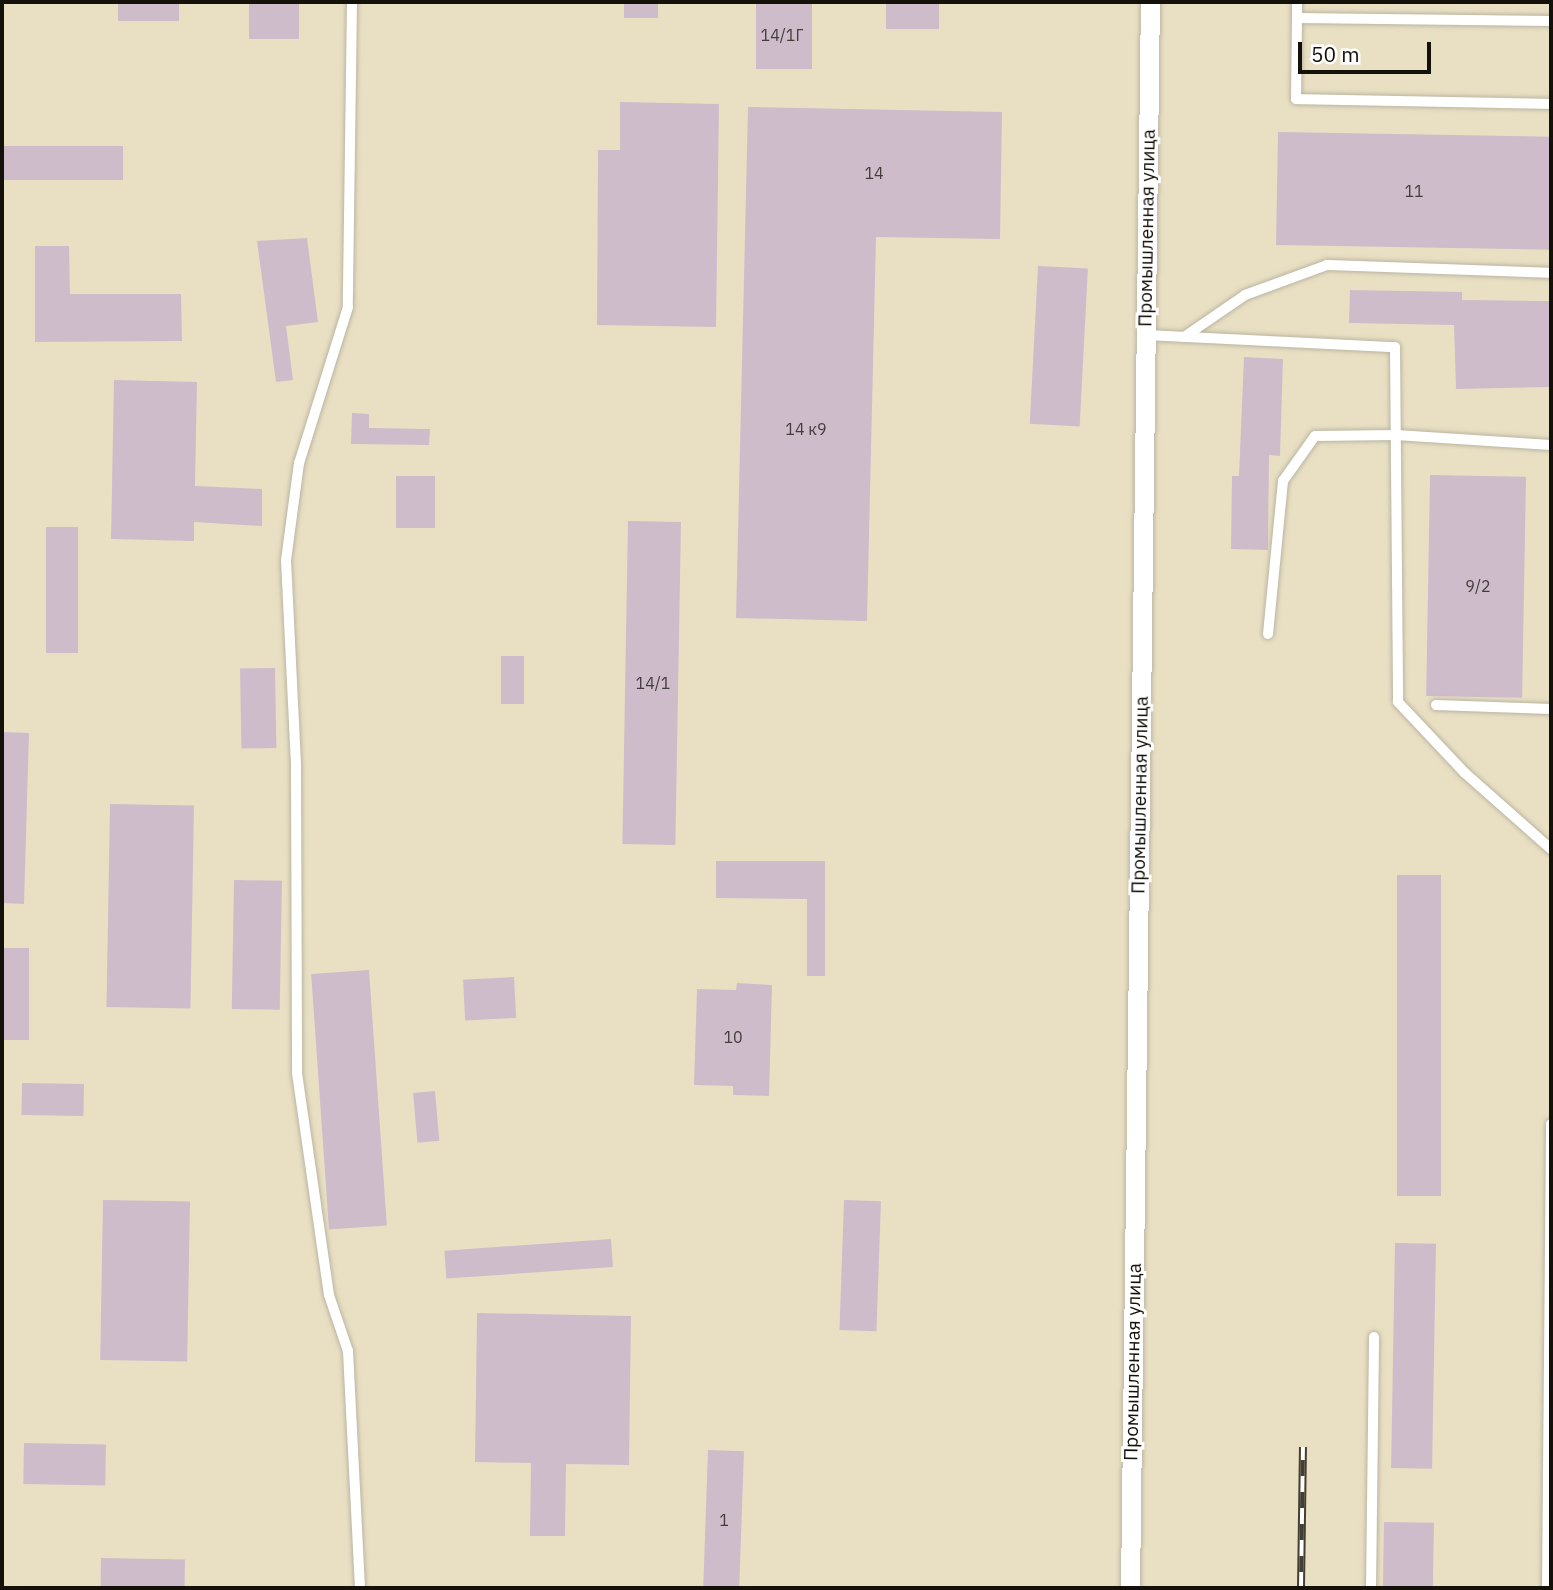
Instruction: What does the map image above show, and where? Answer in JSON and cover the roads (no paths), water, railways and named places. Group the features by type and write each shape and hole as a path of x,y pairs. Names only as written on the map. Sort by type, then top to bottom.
{"street":[{"name":"Промышленная улица","path":"1130,1588 1150,2"}],"lane":[{"path":"352,2 348,307 299,463 286,560 296,765 297,1073 329,1295 348,1351 360,1588"},
{"path":"1297,2 1296,99 1551,104"},
{"path":"1297,18 1551,21"},
{"path":"1184,337 1245,295 1328,265 1551,273"},
{"path":"1146,335 1395,347 1398,702 1465,773 1551,849"},
{"path":"1268,634 1283,481 1315,436 1396,435 1551,445"},
{"path":"1436,705 1551,709"},
{"path":"1547,1588 1551,1124"},
{"path":"1371,1588 1374,1337"}],"railway":[{"path":"1301,1588 1303,1447"}]}
